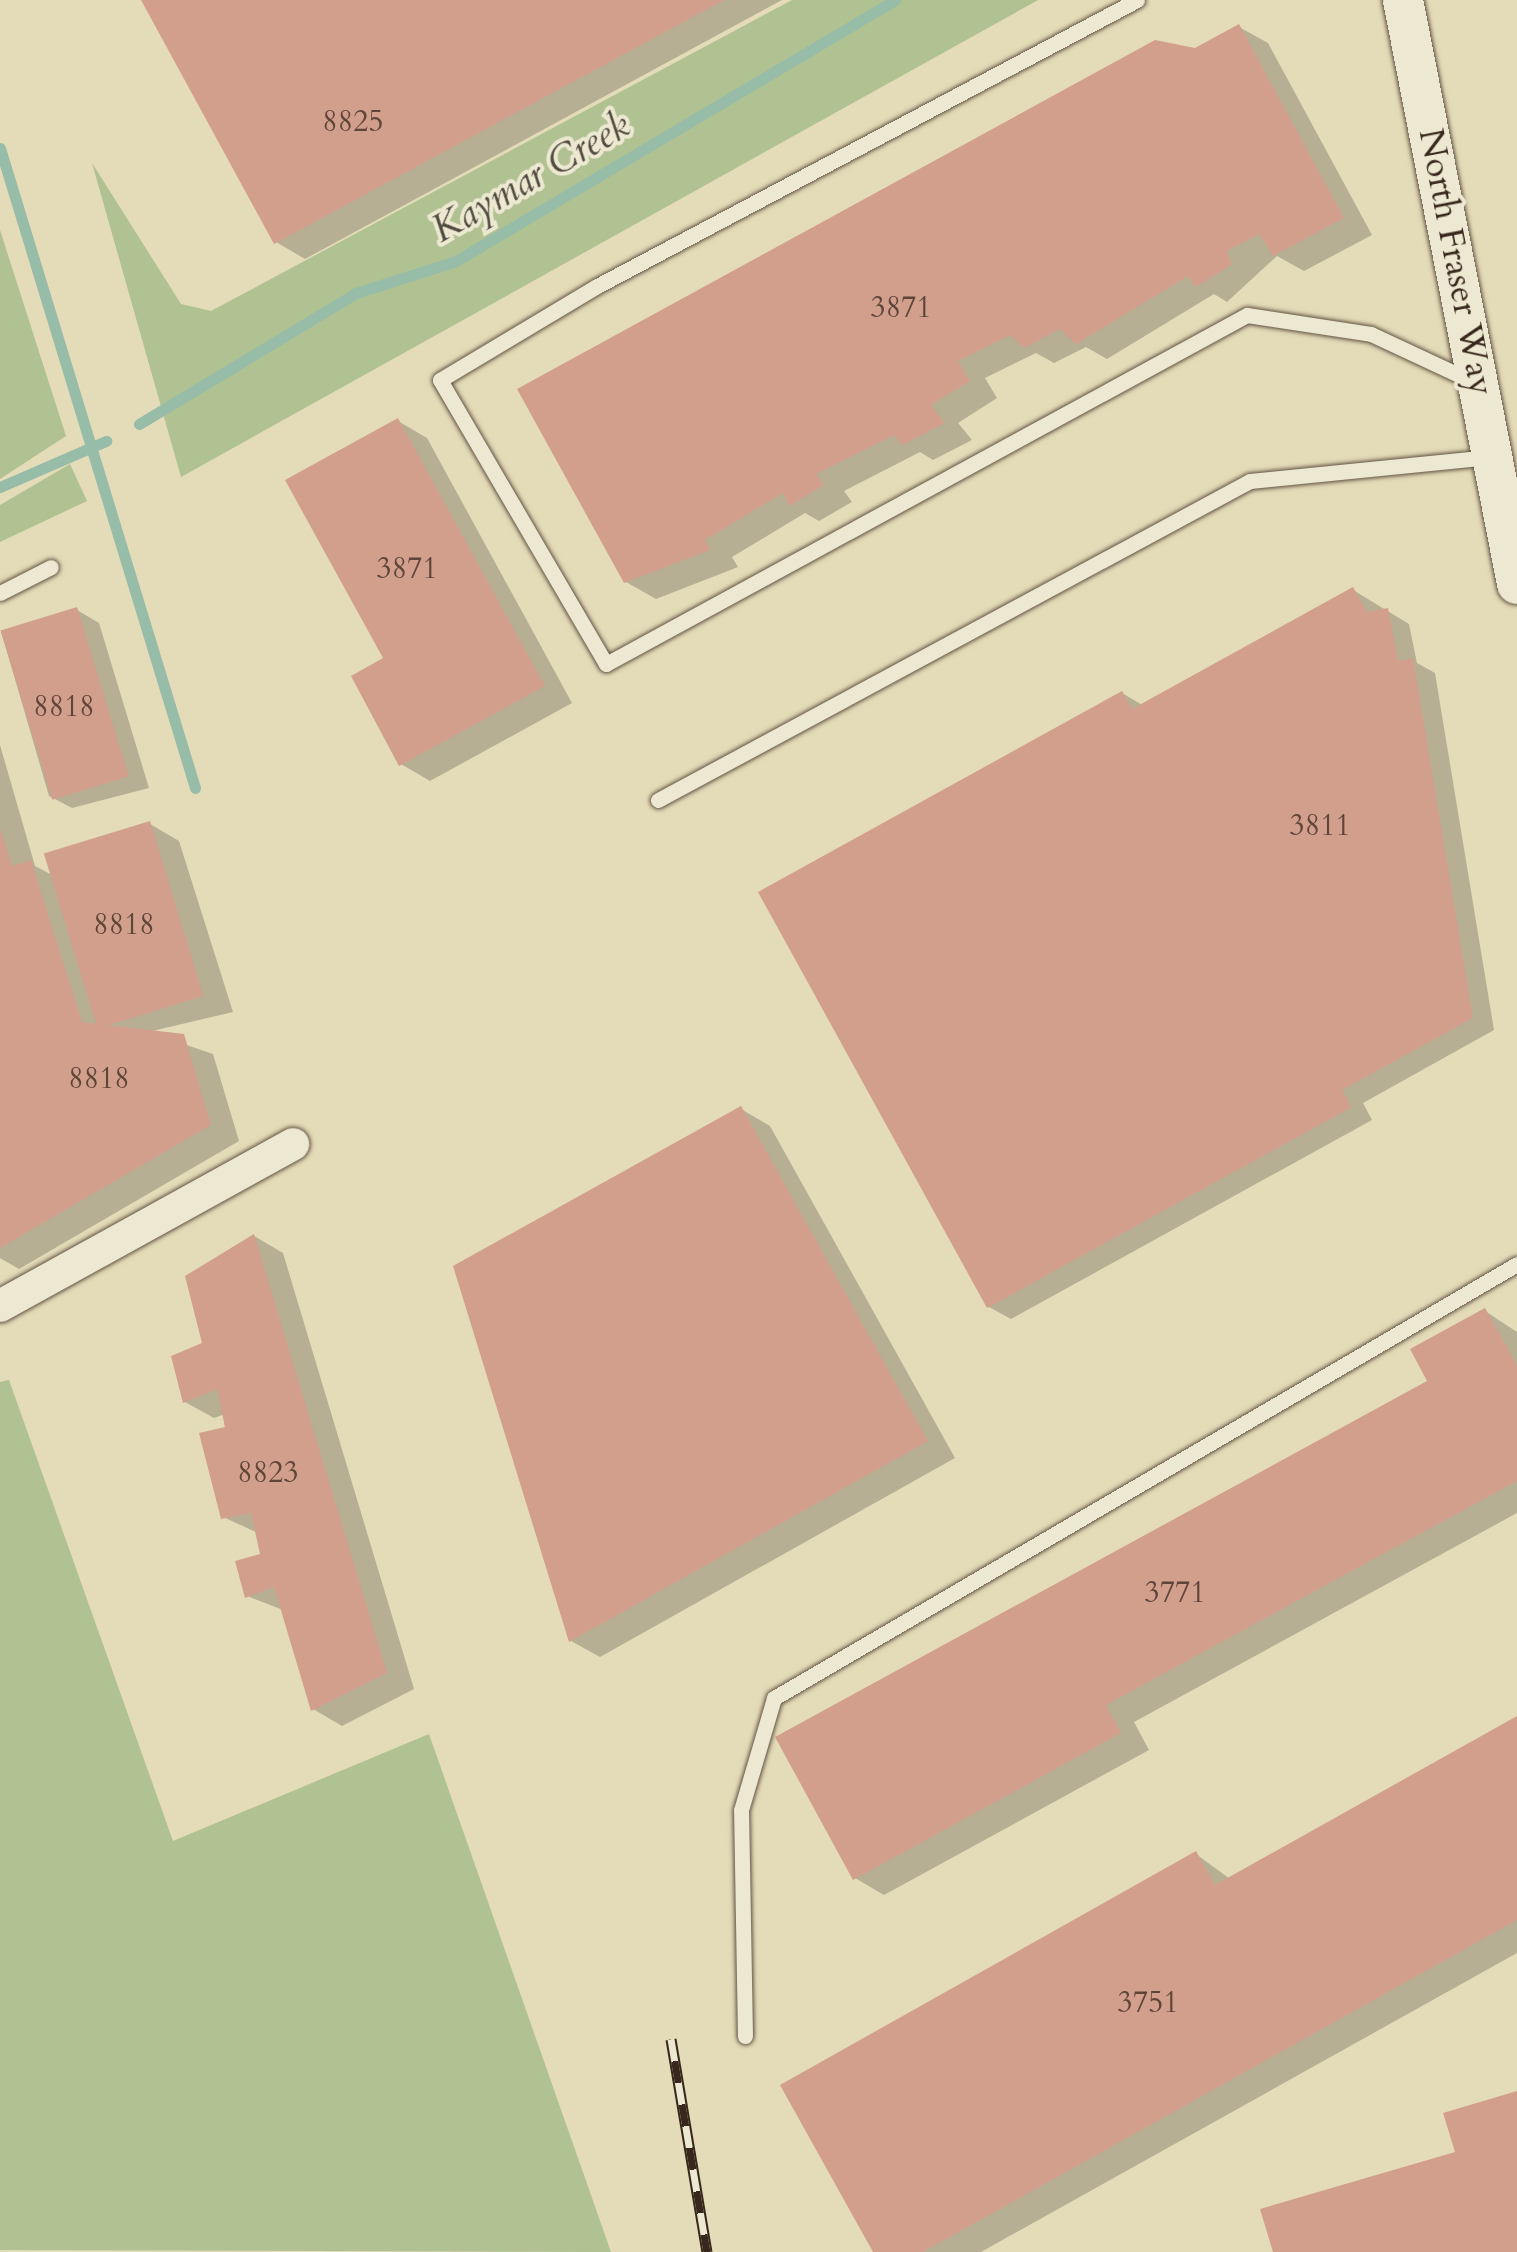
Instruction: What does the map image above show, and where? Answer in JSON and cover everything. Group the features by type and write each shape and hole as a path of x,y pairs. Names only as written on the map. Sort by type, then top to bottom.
{"street":[{"name":"North Fraser Way","path":"1403,0 1517,580"},
{"path":"0,1306 292,1144"}],"lane":[{"path":"1136,0 598,286 440,380 606,664 1247,315 1371,334 1480,385"},
{"path":"658,800 1250,481 1494,457"},
{"path":"0,593 51,567"},
{"path":"745,2036 740,1810 774,1698 1517,1264"}],"green space":[{"path":"792,0 1038,0 181,477 92,163 181,304 211,311"},
{"path":"0,230 66,436 0,479"},
{"path":"70,464 87,501 0,542 0,505"},
{"path":"9,1380 173,1841 429,1734 611,2252 0,2250 0,1382"}],"building":[{"path":"141,0 724,0 274,244"},
{"path":"1239,24 1344,218 1273,256 1259,234 1227,251 1232,264 1196,287 1188,276 1076,344 1060,329 1024,348 1010,335 958,361 970,381 931,405 945,423 902,445 894,435 816,474 824,485 789,506 783,493 705,540 710,550 624,583 517,389 1155,40 1195,48"},
{"path":"398,418 545,686 399,766 351,676 383,658 285,480"},
{"path":"1353,587 1367,612 1388,608 1398,661 1413,658 1473,1018 1342,1090 1352,1107 987,1308 758,892 1122,691 1132,709"},
{"path":"77,607 129,776 52,800 0,630"},
{"path":"150,821 204,996 97,1028 44,853"},
{"path":"0,828 12,866 31,860 82,1022 184,1034 211,1125 0,1248"},
{"path":"741,1106 928,1441 569,1642 453,1266"},
{"path":"254,1234 387,1673 311,1711 274,1587 245,1598 235,1561 260,1554 251,1513 221,1519 199,1433 225,1427 217,1389 183,1403 171,1356 202,1343 185,1276"},
{"path":"1485,1308 1517,1365 1517,1481 1106,1705 1121,1733 853,1880 775,1737 1427,1381 1410,1349"},
{"path":"1517,1716 1517,1920 923,2252 873,2252 780,2085 1196,1851 1215,1885"},
{"path":"1517,2091 1517,2252 1273,2252 1260,2209 1455,2152 1443,2113"}],"waterway":[{"name":"Kaymar Creek","path":"139,424 356,293 456,261 895,0"},
{"path":"0,148 195,788"},
{"name":"Kaymar Creek","path":"0,487 106,441"}],"railway":[{"path":"671,2039 707,2252"}]}
